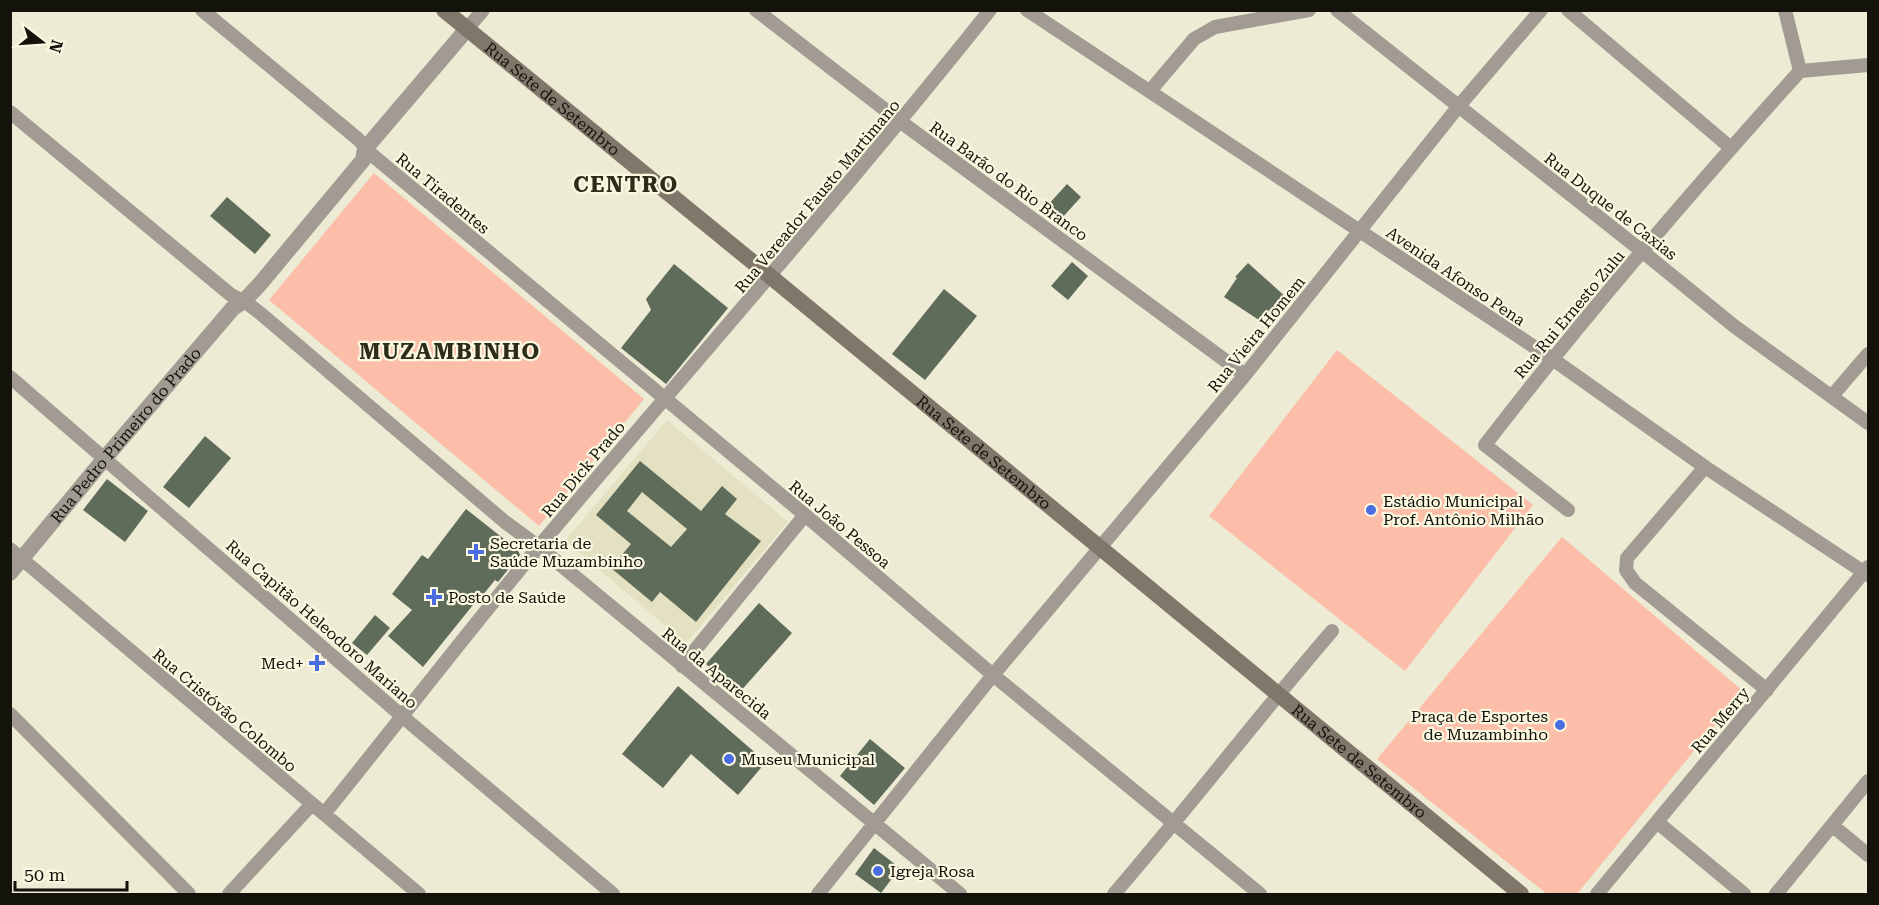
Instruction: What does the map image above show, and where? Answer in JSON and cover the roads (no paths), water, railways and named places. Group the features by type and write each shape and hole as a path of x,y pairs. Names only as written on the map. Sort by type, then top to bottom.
{"main road":[{"name":"Rua Sete de Setembro","path":"444,10 1521,894"}],"street":[{"name":"Rua Tiradentes","path":"202,10 665,399"},
{"path":"468,29 483,10"},
{"name":"Rua Barão do Rio Branco","path":"756,10 901,122 1245,375"},
{"name":"Rua Vereador Fausto Martimano","path":"665,399 901,122 990,10"},
{"name":"Avenida Afonso Pena","path":"1027,10 1551,358 1705,467 1867,571"},
{"path":"1150,91 1194,39 1215,27 1309,10"},
{"name":"Rua Duque de Caxias","path":"1337,10 1734,326 1869,423"},
{"name":"Rua Vieira Homem","path":"818,894 993,675 1245,375 1458,107 1541,10"},
{"path":"1568,10 1731,148"},
{"path":"1785,10 1800,71 1869,65"},
{"name":"Rua Pedro Primeiro do Prado","path":"10,573 16,554 105,458 233,308 244,301 363,160 365,149 468,29"},
{"name":"Rua Rui Ernesto Zulu","path":"1568,510 1485,445 1551,358 1800,71"},
{"path":"10,112 231,295 244,301"},
{"name":"Rua da Aparecida","path":"244,301 505,522 539,547 960,894"},
{"path":"1832,396 1869,354"},
{"name":"Rua Capitão Heleodoro Mariano","path":"10,378 403,717 614,894"},
{"name":"Rua João Pessoa","path":"665,399 993,675 1260,894"},
{"name":"Rua Dick Prado","path":"324,814 539,547 665,399"},
{"path":"1705,467 1627,558 1626,570 1635,583 1767,690"},
{"path":"682,666 805,515"},
{"name":"Rua Cristóvão Colombo","path":"16,554 414,893"},
{"name":"Rua Merry","path":"1597,894 1867,571"},
{"path":"1114,894 1174,825 1278,694 1332,631"},
{"path":"10,714 189,894"},
{"path":"1776,894 1869,781"},
{"path":"229,894 311,805"},
{"path":"1657,822 1744,894"},
{"path":"1833,826 1869,855"}],"place":[{"name":"Estádio Municipal Prof. Antônio Milhão","path":"1371,510"},
{"name":"Secretaria de Saúde Muzambinho","path":"476,552"},
{"name":"Posto de Saúde","path":"434,597"},
{"name":"Med+","path":"317,663"},
{"name":"Praça de Esportes de Muzambinho","path":"1560,725"},
{"name":"Museu Municipal","path":"729,759"},
{"name":"Igreja Rosa","path":"878,871"}],"district":[{"name":"CENTRO","path":"626,184"},
{"name":"MUZAMBINHO","path":"450,351"}]}
